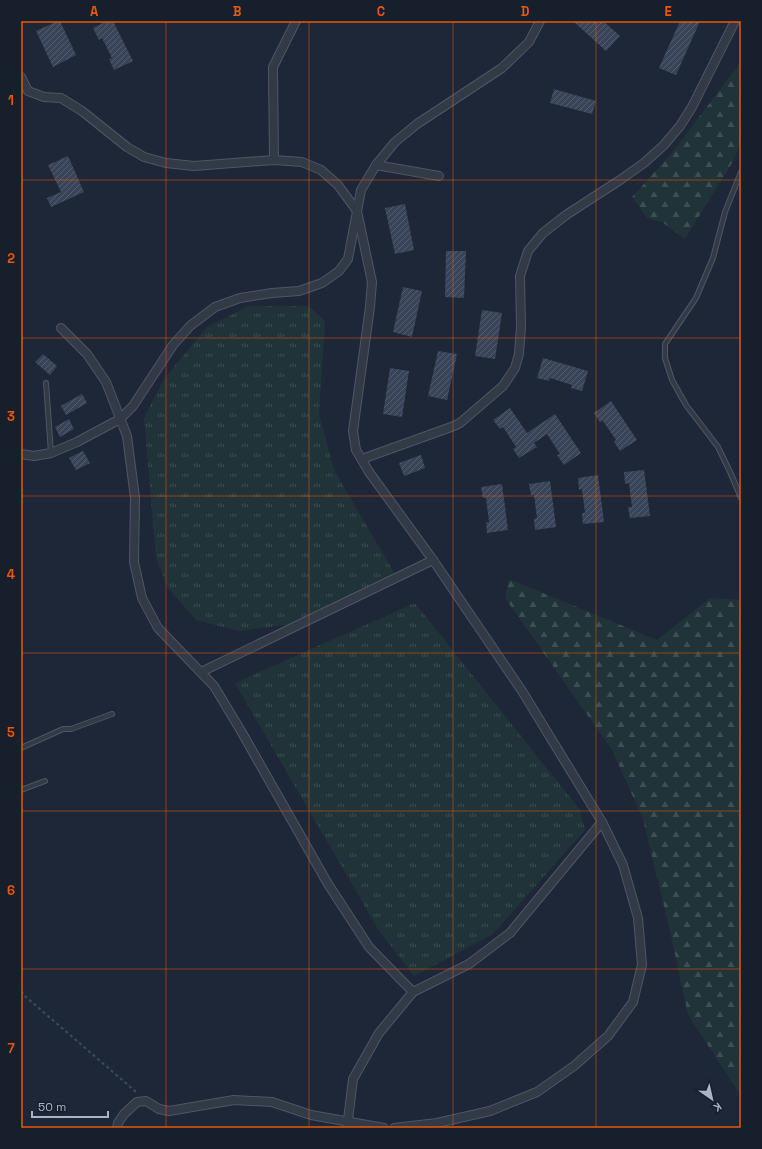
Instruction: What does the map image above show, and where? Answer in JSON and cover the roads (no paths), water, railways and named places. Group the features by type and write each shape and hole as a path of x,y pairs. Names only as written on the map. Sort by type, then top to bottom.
{"street":[{"path":"274,160 273,67 296,21"},
{"path":"21,454 34,456 51,453 77,442 120,419 133,406 173,345 190,326 215,307 240,298 299,291 322,283 339,271 348,259 361,190 376,165 395,142 416,124 502,68 530,42 540,21"},
{"path":"362,459 454,426 503,386 515,368 519,354 521,326 520,276 528,251 543,233 566,215 620,180 644,163 664,146 680,126 692,107 735,21"},
{"path":"21,77 28,90 44,97 61,98 82,111 117,140 144,157 166,163 194,166 274,160 302,162 321,170 338,185 357,211 372,282 353,431 356,450 369,472 434,560 522,691 602,822 623,865 638,918 642,965 633,1002 608,1036 574,1066 537,1092 490,1111 437,1123 394,1128"},
{"path":"376,165 439,176"},
{"path":"61,328 87,354 106,382 127,436 135,498 134,562 142,598 158,628 214,686 328,884 369,947 413,992"},
{"path":"201,672 434,560"},
{"path":"347,1125 353,1079 379,1033 413,992 468,964 510,933 602,822"},
{"path":"117,1128 118,1123 124,1114 137,1102 141,1101 146,1101 159,1109 170,1111 234,1100 272,1102 347,1125 384,1128"}],"lane":[{"path":"741,172 725,212 713,258 696,298 665,344 665,358 672,380 686,405 718,447 741,498"},
{"path":"46,383 51,453"},
{"path":"21,748 63,729 71,729 112,714"},
{"path":"21,790 45,781"}]}
